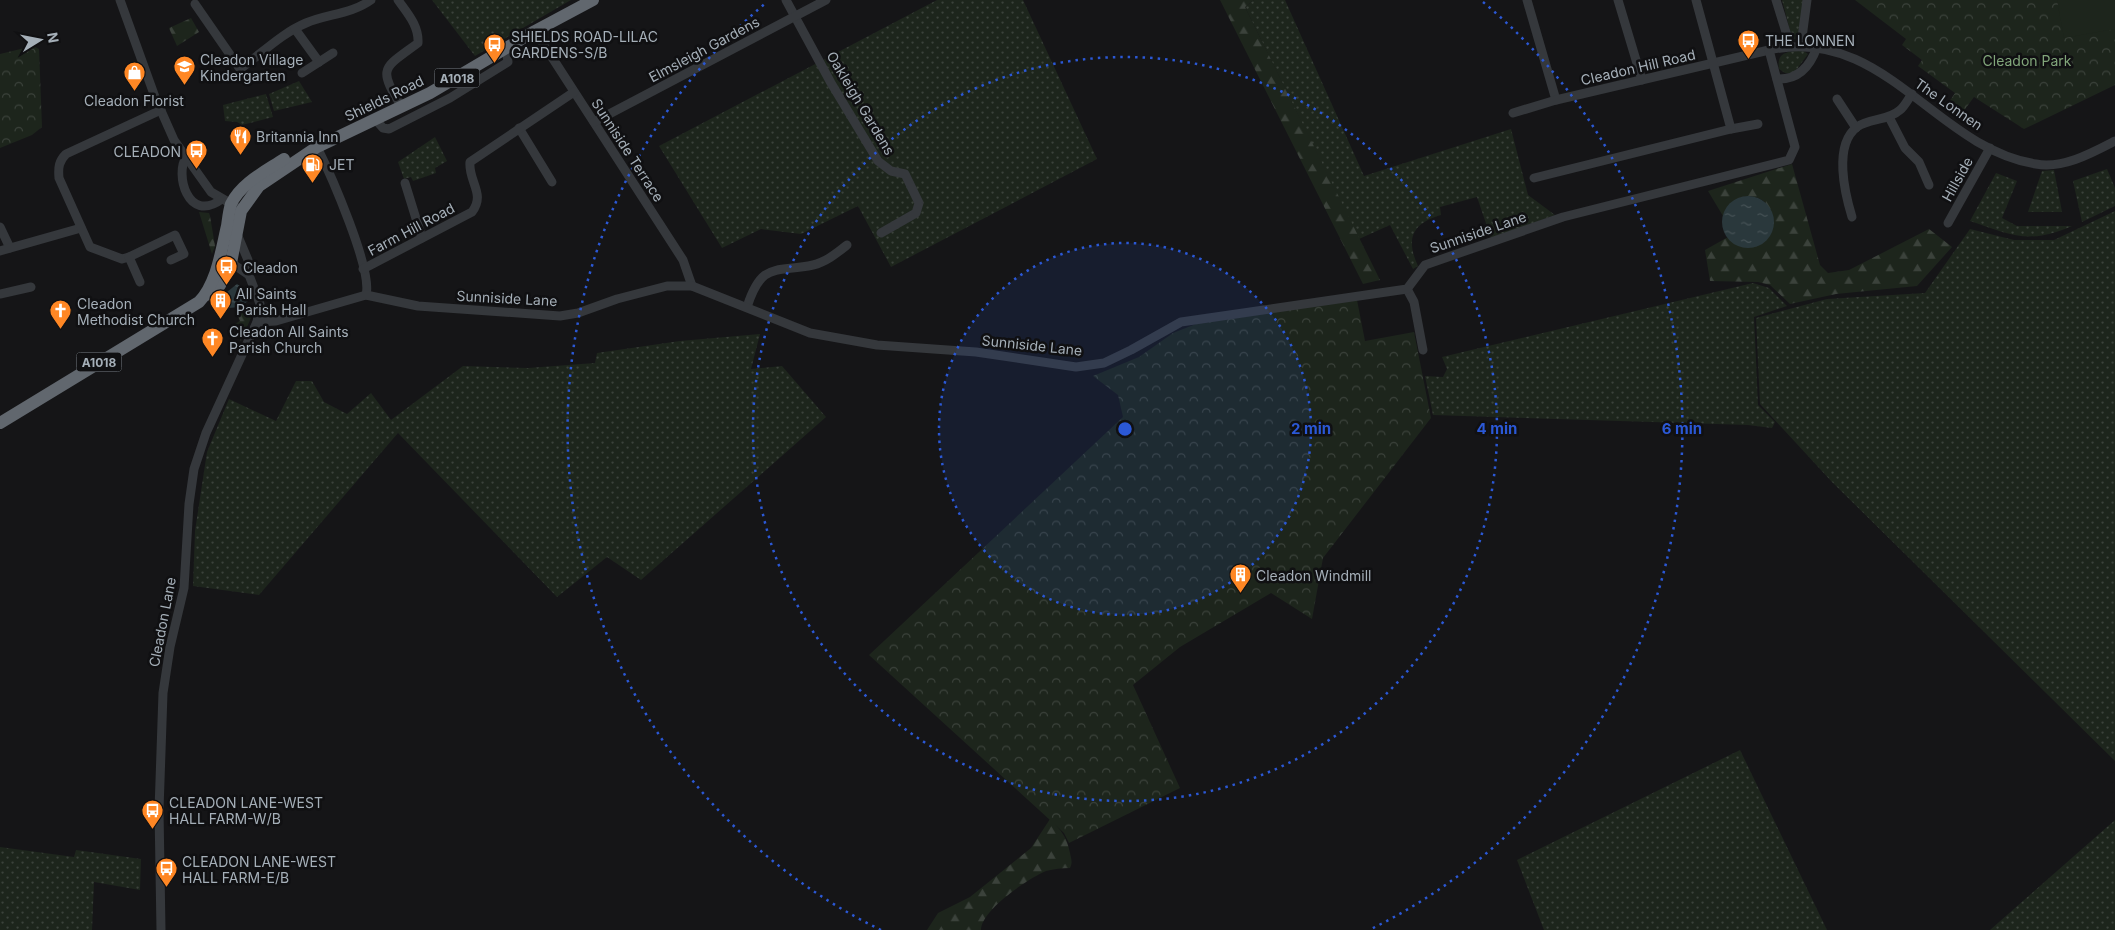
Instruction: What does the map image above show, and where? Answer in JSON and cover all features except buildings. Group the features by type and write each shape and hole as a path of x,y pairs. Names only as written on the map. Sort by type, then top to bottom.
{"highway":[{"name":"Shields Road","path":"202,298 220,256 231,205 317,147 430,93 535,31 593,0"},
{"name":"Shields Road","path":"202,298 220,284 231,263 236,234 231,205"},
{"name":"A1018","path":"0,423 202,298"}],"street":[{"path":"120,0 139,54 174,140 211,192 231,205"},
{"path":"196,4 240,69 306,23 358,8 371,0"},
{"path":"398,0 416,26 419,34 418,44 388,65 385,73 386,80 402,107"},
{"name":"Oakleigh Gardens","path":"786,0 831,83 878,161 891,171 905,174 919,203 919,208 909,218 881,233"},
{"name":"Elmsleigh Gardens","path":"594,122 826,0"},
{"path":"1527,0 1556,100"},
{"path":"1618,0 1642,80"},
{"path":"1696,0 1715,63 1731,129"},
{"path":"1776,0 1790,45"},
{"path":"1801,45 1807,0"},
{"path":"296,29 319,62"},
{"name":"Sunniside Terrace","path":"535,31 683,260 692,286"},
{"name":"The Lonnen","path":"1770,50 1790,45 1817,47 1846,54 1867,63 1990,148 2037,165 2060,163 2085,156 2115,141"},
{"path":"1777,80 1785,80 1800,74 1808,65 1817,47"},
{"path":"375,119 383,128 389,129 450,98 508,62 506,49"},
{"name":"Cleadon Hill Road","path":"1512,113 1556,100 1770,50"},
{"name":"Sunniside Lane","path":"257,322 276,321 366,295 418,306 560,316 666,286 692,286 810,333 852,341 976,352 1076,367 1104,363 1181,322 1407,289 1425,265 1563,218 1789,160 1795,147 1770,50"},
{"path":"302,73 333,53"},
{"name":"Farm Hill Road","path":"363,269 472,212 476,207 479,195 469,169 470,162 574,92"},
{"path":"1852,217 1843,188 1842,164 1848,142 1856,128 1889,117 1900,110 1912,94"},
{"path":"1837,100 1856,128"},
{"path":"161,110 74,149 60,160 58,169 59,178 90,247 96,251 122,259 175,235 184,254 171,260"},
{"path":"1889,117 1905,148 1919,162 1929,185"},
{"path":"1534,178 1758,124"},
{"path":"519,128 552,182"},
{"path":"317,147 343,203 363,269 367,285 366,295"},
{"name":"Hillside","path":"1948,224 1990,148"},
{"path":"186,158 182,163 181,173 192,203 197,207 205,208 231,205"},
{"path":"405,183 422,238"},
{"path":"0,227 10,248"},
{"path":"0,251 81,228"},
{"name":"Cleadon Lane","path":"161,930 159,810 163,693 170,647 184,588 189,504 194,469 206,433 257,322 260,304 249,275 248,260 236,234"},
{"path":"747,307 755,287 765,275 780,268 819,263 847,245"},
{"path":"220,256 249,275"},
{"path":"129,257 140,282"},
{"path":"0,294 31,287"},
{"path":"1407,289 1414,302 1423,350"}],"green space":[{"path":"432,0 571,0 475,56"},
{"path":"937,0 1023,0 1097,159 891,267 858,206 801,234 761,229 722,248 659,146"},
{"path":"1220,0 1254,0 1245,7 1380,280 1363,284"},
{"path":"1254,0 1285,0 1364,176 1511,129 1528,195 1555,215 1491,238 1477,197 1440,207 1441,215 1424,222 1414,233 1412,247 1418,266 1413,269 1390,225 1359,239 1245,7"},
{"path":"1782,0 1804,0 1798,40 1792,38"},
{"name":"Cleadon Park","path":"1855,0 2115,0 2115,85 2024,129 1974,97 1963,112 1949,102 1955,93 1918,66 1922,60 1902,45 1906,39"},
{"path":"2057,0 2115,0 2115,29 2064,38"},
{"path":"191,18 199,32 177,46 169,28"},
{"path":"33,46 39,49 42,127 32,135 0,148 0,54"},
{"path":"1802,50 1808,54 1794,73 1785,73 1779,69 1782,56 1788,52"},
{"path":"299,81 312,102 274,111 269,94"},
{"path":"266,94 273,117 242,125 237,122 225,121 223,105"},
{"path":"435,137 447,161 435,168 436,173 413,181 411,177 404,179 398,162"},
{"path":"1792,164 1820,265 1828,273 1849,270 1929,229 1952,247 1917,286 1836,294 1790,304 1770,285 1758,282 1710,281 1705,250 1728,237 1733,242 1766,203 1754,197 1742,197 1726,209 1723,216 1708,191"},
{"path":"2107,169 2115,188 2115,206 2082,222 2073,181"},
{"path":"2054,170 2062,212 2028,212 2042,171"},
{"path":"1996,173 2017,181 2002,218 2017,226 2072,226 2044,235 2020,236 1970,221"},
{"path":"2115,211 2115,761 1832,482 1760,404 1756,318 1827,299 1925,293 1970,229 2014,240 2054,240"},
{"path":"199,212 209,213 210,216 215,246 212,254"},
{"path":"1753,283 1769,288 1787,306 1754,317 1758,405 1775,422 1772,428 1748,425 1433,415 1425,376 1443,377 1447,369 1442,357"},
{"path":"1357,300 1365,341 1414,332 1431,418 1323,558 1312,619 1271,593 1180,647 1133,685 1180,788 1069,843 1064,833 869,655 1123,417 1118,395 1093,376 1139,357 1173,333 1201,322"},
{"path":"253,313 241,341 233,325 240,321 237,314"},
{"path":"760,334 751,369 782,366 826,417 641,580 607,557 557,597 398,433 259,595 193,586 195,531 207,452 229,399 276,421 296,381 312,381 324,402 347,414 371,393 391,420 463,366 528,368 595,363 597,353 680,341"},
{"path":"1740,750 1827,930 1544,930 1517,860"},
{"path":"1050,819 1060,830 1067,842 1072,861 1070,868 1046,871 1018,887 989,913 983,922 981,930 927,930 938,913 970,897 1031,848"},
{"path":"2115,820 2115,930 1990,930"},
{"path":"0,847 74,857 76,850 141,859 140,890 94,882 92,930 0,930"}],"water":[{"path":"1748,196 1758,198 1766,204 1772,212 1774,222 1772,232 1766,240 1758,246 1748,248 1738,246 1730,240 1724,232 1722,222 1724,212 1730,204 1738,198"},
{"path":"237,284 247,291 248,301 240,307 228,308 222,300 222,296"}],"place":[{"name":"THE LONNEN","path":"1749,59"},
{"name":"SHIELDS ROAD-LILAC GARDENS-S/B","path":"495,63"},
{"name":"Cleadon Village Kindergarten","path":"184,86"},
{"name":"Cleadon Florist","path":"134,91"},
{"name":"Britannia Inn","path":"240,155"},
{"name":"CLEADON","path":"197,170"},
{"name":"JET","path":"313,183"},
{"name":"Cleadon","path":"227,286"},
{"name":"All Saints Parish Hall","path":"220,320"},
{"name":"Cleadon Methodist Church","path":"61,330"},
{"name":"Cleadon All Saints Parish Church","path":"213,358"},
{"name":"Cleadon Windmill","path":"1240,594"},
{"name":"CLEADON LANE-WEST HALL FARM-W/B","path":"153,829"},
{"name":"CLEADON LANE-WEST HALL FARM-E/B","path":"166,888"}]}
